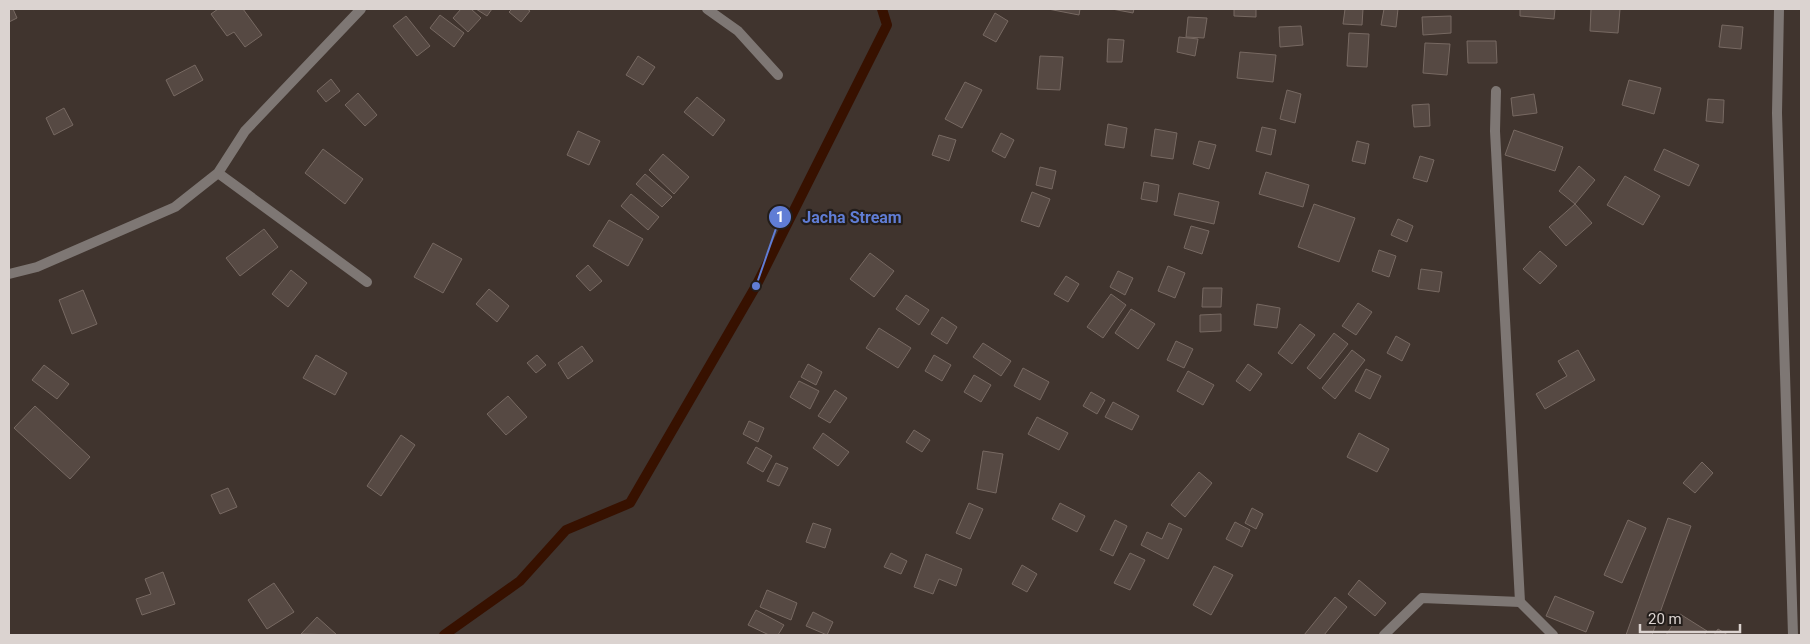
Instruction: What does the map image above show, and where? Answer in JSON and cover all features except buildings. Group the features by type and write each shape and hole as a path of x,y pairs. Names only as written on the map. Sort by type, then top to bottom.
{"street":[{"path":"9,274 37,267 175,207 218,173 245,132 361,9"},
{"path":"707,9 738,31 778,75"},
{"path":"1779,9 1777,113 1793,635"},
{"path":"1496,91 1495,131 1520,602 1553,635"},
{"path":"218,173 367,282"},
{"path":"1384,635 1422,598 1520,602"}],"waterway":[{"path":"444,635 520,581 566,530 630,503 756,286 887,25 882,9"}],"place":[{"name":"Jacha Stream","path":"756,286"}]}
